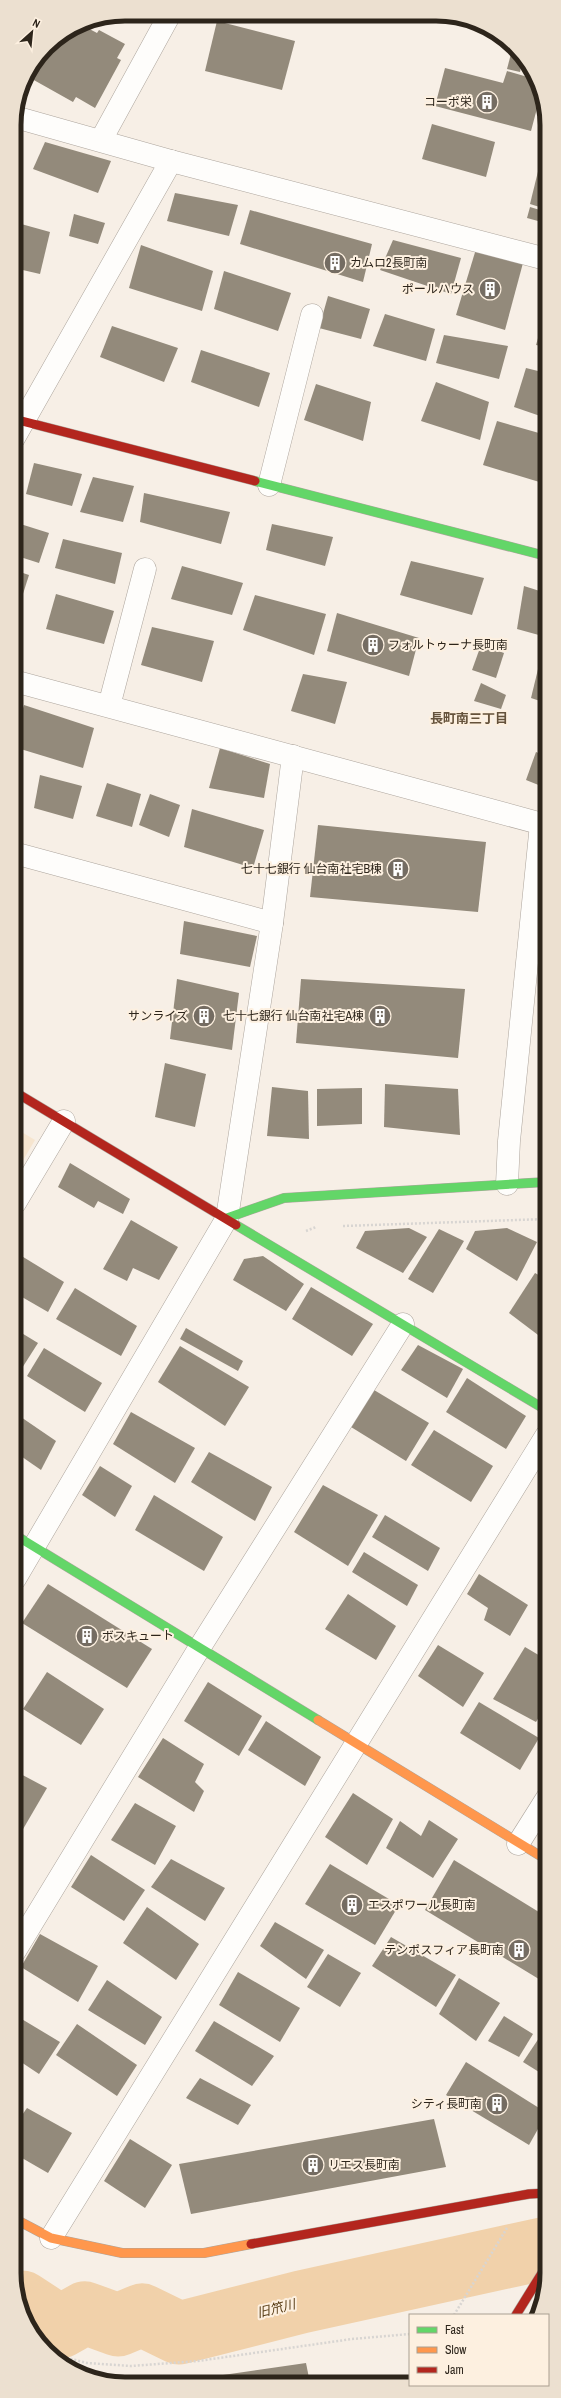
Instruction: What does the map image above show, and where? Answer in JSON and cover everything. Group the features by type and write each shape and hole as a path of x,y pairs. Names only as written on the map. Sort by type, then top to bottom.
{"street":[{"path":"101,140 166,21"},
{"path":"21,118 171,161 540,257"},
{"path":"21,419 171,161"},
{"path":"269,485 312,315"},
{"path":"21,427 269,485 540,554"},
{"path":"108,706 145,569"},
{"path":"21,683 540,824"},
{"path":"21,1569 227,1218 272,923 293,756"},
{"path":"21,855 272,923"},
{"path":"507,1184 510,1134 540,861"},
{"path":"21,1096 540,1406"},
{"path":"21,1193 64,1121"},
{"path":"227,1218 284,1198 540,1182"},
{"path":"21,1941 200,1647 404,1324"},
{"path":"51,2238 540,1446"},
{"path":"21,1539 540,1856"},
{"path":"518,1844 540,1809"},
{"path":"21,2222 51,2238 122,2253 204,2253 529,2194 540,2193"},
{"path":"517,2314 540,2276"}],"path":[{"path":"455,2314 507,2227"},
{"path":"64,2357 87,2363 131,2366 198,2361 352,2339 409,2334"}],"shaded area":[{"path":"21,1132 35,1140 21,1164"}],"building":[{"path":"217,21 295,41 282,90 205,71"},
{"path":"453,23 456,23 478,30"},
{"path":"88,28 97,33 99,30 125,44 117,58 121,60 95,108 76,97 73,102 32,79 42,62 50,52 73,35"},
{"path":"511,53 522,65 520,72 507,69"},
{"name":"コーポ栄","path":"445,68 503,83 507,71 528,77 538,105 531,131 435,106"},
{"path":"432,124 495,142 486,177 422,159"},
{"path":"45,142 111,161 98,193 33,169"},
{"path":"540,163 540,207 530,204"},
{"path":"175,193 238,205 229,236 167,221"},
{"path":"530,207 540,210 538,221 527,218"},
{"name":"カムロ2長町南","path":"250,210 372,244 363,282 240,244"},
{"path":"74,214 105,223 98,244 69,236"},
{"path":"21,224 50,232 40,274 21,270"},
{"path":"393,240 461,258 451,294 380,270"},
{"path":"141,245 213,271 202,311 129,288"},
{"name":"ポールハウス","path":"476,249 523,263 505,330 456,315"},
{"path":"224,271 291,293 278,331 214,309"},
{"path":"328,296 370,309 361,339 319,328"},
{"path":"385,314 435,329 426,361 373,346"},
{"path":"112,326 178,348 164,382 100,357"},
{"path":"540,331 540,346 536,345"},
{"path":"444,335 508,346 499,379 436,363"},
{"path":"201,350 270,373 259,407 191,382"},
{"path":"526,368 540,372 540,416 514,407"},
{"path":"436,382 489,402 480,440 421,421"},
{"path":"316,384 371,402 363,441 304,420"},
{"path":"497,421 540,433 540,482 483,465"},
{"path":"34,463 82,474 72,506 26,494"},
{"path":"93,477 134,486 123,522 80,512"},
{"path":"144,493 230,512 221,544 140,522"},
{"path":"21,524 49,533 39,563 21,557"},
{"path":"272,524 333,537 325,566 266,550"},
{"path":"63,539 122,553 115,584 55,568"},
{"path":"411,561 484,578 472,615 400,595"},
{"path":"182,566 243,583 232,615 171,599"},
{"path":"21,572 29,575 21,600"},
{"path":"524,586 540,591 540,635 517,629"},
{"path":"56,594 114,611 104,644 46,629"},
{"path":"255,595 326,614 314,655 243,630"},
{"name":"フォルトゥーナ長町南","path":"337,613 419,638 409,676 327,651"},
{"path":"152,627 214,641 202,682 141,665"},
{"path":"481,645 504,653 496,678 472,670"},
{"path":"539,665 540,701 531,698"},
{"path":"303,674 347,682 335,724 291,711"},
{"path":"481,683 506,695 501,709 474,701"},
{"path":"24,705 94,728 83,768 21,749 21,715"},
{"path":"220,748 270,764 264,798 209,788"},
{"path":"536,752 540,754 540,786 526,780"},
{"path":"40,775 82,786 73,819 34,808"},
{"path":"107,783 141,794 132,827 96,816"},
{"path":"150,794 180,805 169,837 139,825"},
{"path":"192,809 264,830 253,868 184,847"},
{"name":"七十七銀行 仙台南社宅B棟","path":"318,825 486,842 478,912 310,897"},
{"path":"184,921 257,936 250,967 180,954"},
{"name":"サンライズ","path":"177,979 239,993 232,1050 170,1039"},
{"name":"七十七銀行 仙台南社宅A棟","path":"301,979 465,989 458,1058 296,1043"},
{"path":"165,1063 206,1074 195,1127 155,1117"},
{"path":"385,1084 458,1089 460,1135 384,1127"},
{"path":"272,1087 308,1091 309,1139 267,1136"},
{"path":"362,1088 362,1124 317,1126 317,1089"},
{"path":"70,1163 130,1199 123,1214 98,1201 94,1208 58,1187"},
{"path":"131,1220 178,1247 159,1280 133,1268 127,1281 103,1269"},
{"path":"409,1228 427,1237 403,1273 356,1248 365,1231"},
{"path":"507,1228 537,1242 517,1281 466,1249 475,1231"},
{"path":"439,1229 464,1241 433,1293 408,1279"},
{"path":"21,1256 64,1282 48,1312 21,1296"},
{"path":"263,1256 304,1284 286,1311 233,1280 244,1259"},
{"path":"535,1273 540,1276 540,1336 509,1313"},
{"path":"311,1287 373,1324 352,1356 292,1319"},
{"path":"75,1288 137,1326 121,1356 56,1319"},
{"path":"186,1328 243,1361 238,1371 180,1339"},
{"path":"21,1333 38,1343 21,1370"},
{"path":"418,1345 463,1369 447,1398 401,1370"},
{"path":"180,1346 249,1387 225,1426 158,1382"},
{"path":"44,1348 102,1383 85,1412 27,1376"},
{"path":"467,1378 526,1416 506,1449 446,1412"},
{"path":"374,1390 429,1423 406,1461 351,1427"},
{"path":"131,1412 195,1448 175,1483 113,1444"},
{"path":"21,1417 56,1441 41,1470 21,1456"},
{"path":"434,1430 493,1466 471,1502 411,1465"},
{"path":"209,1452 272,1487 255,1521 191,1482"},
{"path":"100,1466 132,1486 115,1517 82,1495"},
{"path":"323,1485 378,1515 348,1566 294,1532"},
{"path":"154,1495 223,1537 204,1571 135,1530"},
{"path":"385,1515 440,1548 428,1571 372,1537"},
{"path":"364,1552 418,1585 407,1606 352,1572"},
{"path":"479,1574 528,1605 510,1636 484,1620 488,1608 467,1594"},
{"name":"ボスキュート","path":"48,1584 152,1649 127,1688 22,1623"},
{"path":"348,1594 396,1626 376,1660 325,1629"},
{"path":"438,1645 484,1673 463,1707 418,1676"},
{"path":"525,1647 540,1656 540,1715 536,1722 493,1699"},
{"path":"47,1672 104,1709 81,1745 23,1709"},
{"path":"208,1682 262,1716 239,1756 184,1721"},
{"path":"479,1702 539,1738 520,1770 460,1733"},
{"path":"266,1721 321,1757 305,1786 248,1750"},
{"path":"163,1738 204,1764 195,1782 204,1791 194,1812 138,1777"},
{"path":"21,1774 47,1788 21,1833"},
{"path":"353,1793 393,1819 367,1865 325,1837"},
{"path":"135,1803 176,1826 155,1865 111,1840"},
{"path":"429,1820 458,1839 433,1878 386,1848 400,1821 421,1836"},
{"path":"91,1855 145,1890 124,1921 71,1887"},
{"path":"171,1859 225,1888 205,1921 151,1887"},
{"name":"テンポスフィア長町南","path":"454,1860 540,1913 540,1980 425,1910"},
{"name":"エスポワール長町南","path":"330,1864 399,1905 375,1945 305,1904"},
{"path":"147,1907 199,1944 176,1980 123,1943"},
{"path":"275,1922 324,1950 306,1979 260,1946"},
{"path":"40,1934 98,1966 78,2002 21,1967"},
{"path":"391,1937 456,1975 436,2007 372,1966"},
{"path":"328,1954 361,1973 340,2007 307,1987"},
{"path":"238,1972 300,2008 280,2042 219,2005"},
{"path":"459,1978 500,2003 476,2041 439,2014"},
{"path":"107,1980 162,2017 145,2045 88,2010"},
{"path":"504,2016 533,2034 519,2057 488,2041"},
{"path":"21,2019 60,2042 39,2074 21,2062"},
{"path":"214,2021 274,2056 252,2086 195,2051"},
{"path":"77,2024 137,2065 117,2096 56,2055"},
{"path":"540,2036 540,2073 523,2062"},
{"name":"シティ長町南","path":"466,2062 540,2109 540,2125 529,2145 446,2095"},
{"path":"200,2078 251,2105 238,2125 186,2098"},
{"path":"27,2108 72,2133 48,2173 21,2157 21,2116"},
{"name":"リエス長町南","path":"434,2119 446,2167 191,2214 179,2164"},
{"path":"130,2139 172,2165 145,2208 104,2181"},
{"path":"306,2363 309,2377 209,2377"}],"waterway":[{"name":"旧笊川","path":"26,2305 60,2327 85,2313 118,2325 142,2315 179,2333 301,2302 540,2250"}],"traffic: fast":[{"path":"255,481 540,554"},
{"path":"227,1218 284,1198 540,1182"},
{"path":"236,1225 540,1406"},
{"path":"21,1539 318,1720"}],"traffic: slow":[{"path":"318,1720 540,1856"},
{"path":"21,2222 51,2238 122,2253 204,2253 251,2244"}],"traffic: jam":[{"path":"21,421 255,481"},
{"path":"21,1096 236,1225"},
{"path":"251,2244 529,2194 540,2193"},
{"path":"517,2314 540,2276"}],"place":[{"name":"コーポ栄","path":"487,102"},
{"name":"カムロ2長町南","path":"335,263"},
{"name":"ポールハウス","path":"490,289"},
{"name":"フォルトゥーナ長町南","path":"373,645"},
{"name":"七十七銀行 仙台南社宅B棟","path":"398,869"},
{"name":"サンライズ","path":"204,1016"},
{"name":"七十七銀行 仙台南社宅A棟","path":"380,1016"},
{"name":"ボスキュート","path":"87,1636"},
{"name":"エスポワール長町南","path":"352,1905"},
{"name":"テンポスフィア長町南","path":"519,1950"},
{"name":"シティ長町南","path":"497,2104"},
{"name":"リエス長町南","path":"313,2165"}],"district":[{"name":"長町南三丁目","path":"469,718"}]}
